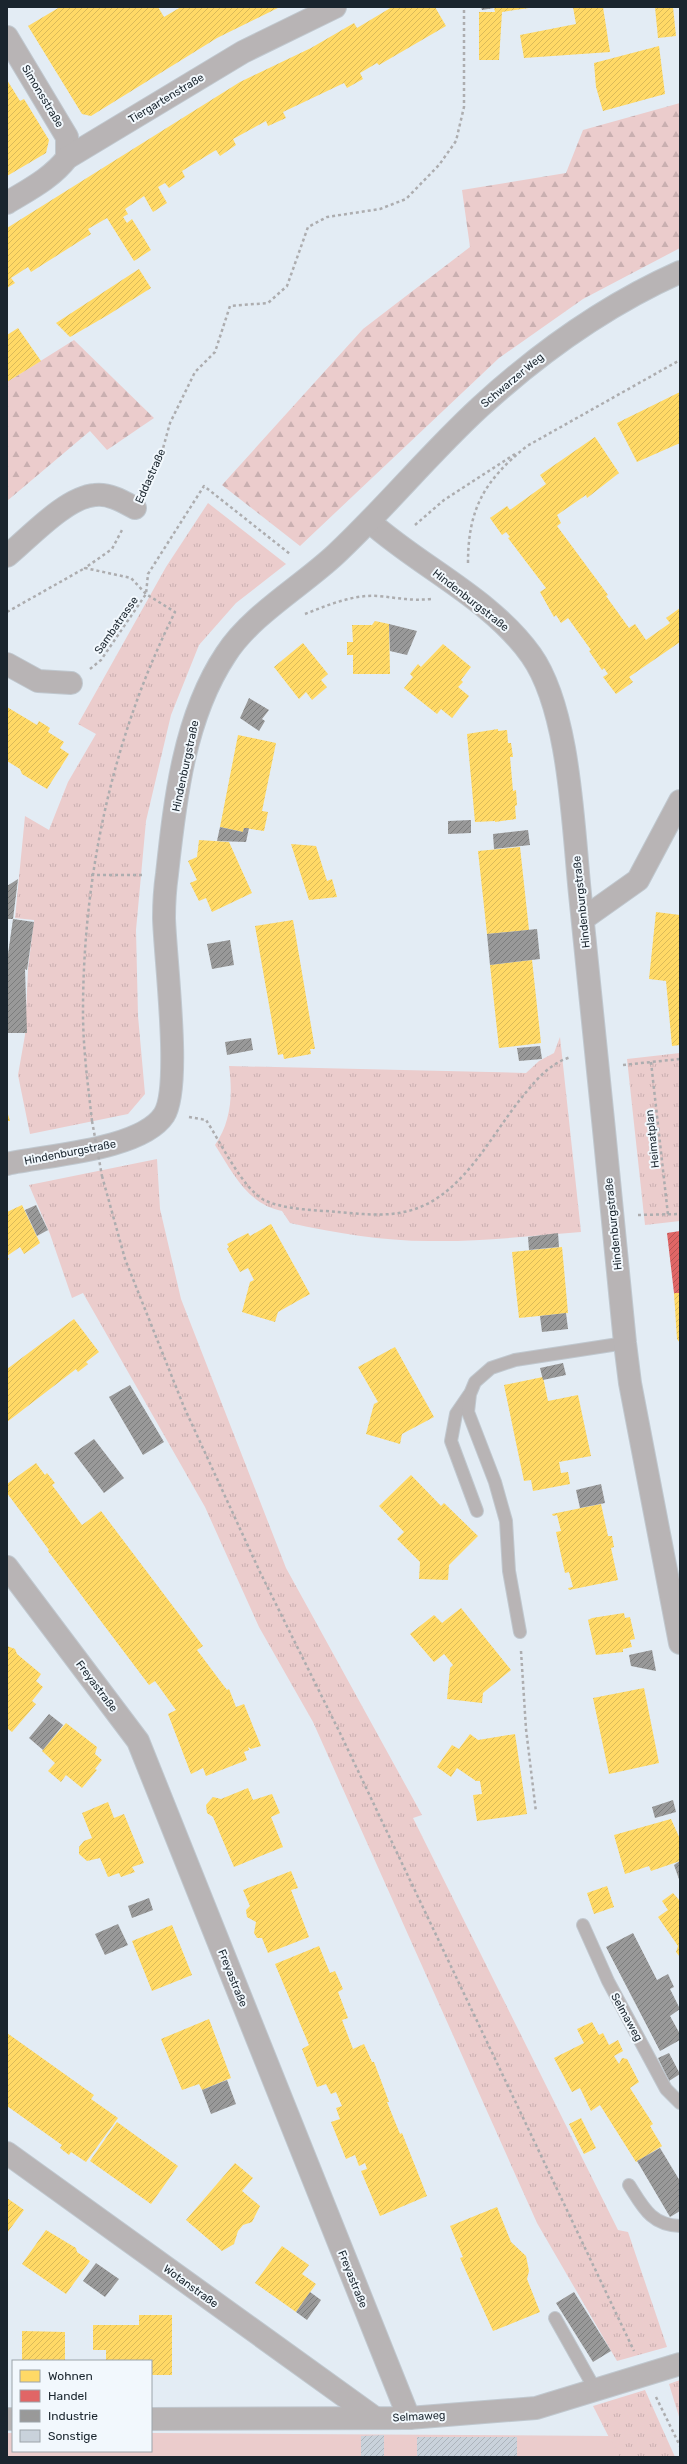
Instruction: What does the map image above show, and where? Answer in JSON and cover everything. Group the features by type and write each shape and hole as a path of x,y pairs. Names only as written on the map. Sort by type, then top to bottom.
{"street":[{"name":"Tiergartenstraße","path":"7,203 59,169 67,158 243,52 335,7"},
{"name":"Simonsstraße","path":"8,39 67,137 67,158"},
{"name":"Schwarzer Weg","path":"370,522 479,408 556,342 653,284 680,272"},
{"name":"Eddastraße","path":"7,556 73,502 95,494 118,499 135,508"},
{"name":"Hindenburgstraße","path":"7,1164 112,1145 149,1130 165,1113 169,1104 173,1077 164,914 167,875 178,792 188,745 208,684 227,651 257,620 316,574 370,522 394,542 468,595 508,627 532,657 545,681 556,711 564,750 583,919 625,1343 638,1428 680,1643"},
{"path":"7,664 38,681 71,683"},
{"path":"583,919 638,880 680,801"},
{"name":"Freyastraße","path":"8,1572 138,1741 409,2418"},
{"name":"Wotanstraße","path":"7,2153 375,2418"},
{"name":"Selmaweg","path":"152,2419 409,2418 536,2408 596,2391 680,2364"}],"lane":[{"path":"477,1511 451,1441 456,1414 470,1394 475,1382 491,1368 509,1362 625,1343"},
{"path":"470,1394 468,1412 495,1482 506,1521 509,1571 520,1632"},
{"name":"Selmaweg","path":"583,1925 608,1981 663,2082 680,2103"},
{"path":"629,2185 646,2213 657,2221 680,2226"},
{"path":"555,2318 596,2391"}],"path":[{"name":"Eddastraße","path":"135,508 162,452 175,414 195,372 215,352 230,306 268,303 287,286 308,227 327,217 380,210 406,199 439,165 456,141 464,107 464,7"},
{"path":"394,542 444,500 527,446 680,360"},
{"path":"298,617 344,600 378,596 412,602 468,595 468,542 480,497 505,463 527,446"},
{"path":"146,594 148,574 204,486 290,554"},
{"path":"7,612 85,568 112,549 124,527"},
{"path":"85,568 131,578 146,594"},
{"name":"Sambatrasse","path":"71,683 101,660 146,594 175,612 141,692 114,770 91,875"},
{"path":"167,875 91,875 84,954 83,1013 85,1060 92,1121 102,1176 125,1259 184,1408 259,1570 340,1733 680,2446"},
{"path":"165,1113 206,1120 248,1186 263,1199 279,1205 331,1212 387,1214 408,1211 426,1205 442,1194 466,1172 515,1105 548,1068 561,1060 597,1059 651,1062 680,1059"},
{"name":"Heimatplan","path":"651,1062 668,1215"},
{"path":"612,1219 645,1214 680,1214"},
{"path":"520,1632 526,1729 536,1812"}],"green space":[{"path":"680,103 680,248 583,299 499,358 300,546 222,485 363,329 470,247 462,190 566,173 583,130"},
{"path":"74,340 154,418 107,450 90,431 7,501 7,382"},
{"path":"208,503 286,564 236,603 199,645 171,715 146,821 136,930 138,1016 145,1094 128,1114 30,1134 18,1075 25,1035 28,969 34,920 15,918 25,816 49,830 68,782 96,734 78,724 166,567"},
{"path":"560,1037 581,1232 486,1240 411,1241 359,1236 290,1223 282,1211 259,1202 242,1186 215,1145 228,1118 230,1108 231,1087 229,1066 526,1073 539,1061 554,1053"},
{"path":"680,1053 680,1221 645,1225 627,1059"},
{"path":"157,1159 160,1209 181,1299 286,1568 422,1815 413,1818 618,2230 628,2232 667,2347 617,2361 537,2223 313,1722 259,1627 205,1507 83,1293 72,1298 50,1234 29,1185"},
{"path":"680,2380 680,2420 669,2384"},
{"path":"645,2390 675,2457 619,2457 593,2406"},
{"path":"7,2433 12,2433 12,2452 152,2452 152,2433 609,2436 620,2457 7,2457"}],"building: Wohnen":[{"path":"60,7 158,7 164,17 181,7 280,7 217,38 91,116 82,114 28,26"},
{"path":"392,7 435,7 446,26 379,65 377,63 360,73 363,79 347,88 344,83 283,112 286,118 268,126 266,121 233,139 236,145 220,156 216,150 182,171 185,177 169,188 165,183 158,187 167,203 153,212 144,196 125,209 128,214 123,217 127,223 132,219 151,250 134,261 107,218 88,229 91,234 31,272 28,267 11,278 15,283 7,288 7,228 240,82 311,48 354,23 357,28"},
{"path":"494,7 529,8 502,12 499,60 479,60 479,12 495,12"},
{"path":"573,7 603,7 610,52 524,58 520,35 576,24"},
{"path":"655,7 673,7 676,36 658,38"},
{"path":"659,46 665,94 603,111 596,87 594,63"},
{"path":"7,80 20,101 24,99 49,140 46,153 7,176"},
{"path":"139,269 151,288 70,337 56,323"},
{"path":"18,328 41,361 7,382 7,335"},
{"path":"680,392 680,443 637,462 617,423"},
{"path":"595,437 619,473 587,498 586,495 557,515 561,523 557,526 608,595 606,596 629,628 635,624 646,640 670,623 666,618 680,608 680,642 629,677 633,682 616,694 603,677 608,674 604,668 602,670 589,651 591,650 568,618 561,623 556,615 554,617 540,592 546,588 508,538 510,537 506,532 502,535 490,518 507,506 510,510 546,484 540,475"},
{"path":"375,621 389,624 390,674 353,674 353,655 347,655 347,642 353,642 352,625 372,625"},
{"path":"303,643 328,674 321,680 327,687 312,700 306,692 299,699 274,667"},
{"path":"443,644 471,667 461,680 463,682 458,687 469,696 452,718 441,709 437,714 404,688 413,677 410,674 418,664 421,667"},
{"path":"7,707 37,725 39,721 50,728 48,732 64,742 60,748 69,754 47,789 22,774 20,769 7,761"},
{"path":"498,729 498,731 507,730 508,743 511,743 513,757 510,757 513,791 516,790 517,805 515,806 516,819 495,822 475,822 467,734"},
{"path":"238,735 276,743 262,811 268,812 264,831 244,828 243,832 220,827"},
{"path":"199,840 229,842 252,893 212,912 206,898 199,901 190,883 197,880 188,861 197,857"},
{"path":"291,844 316,846 327,881 332,879 337,897 309,900"},
{"path":"520,847 529,930 487,934 478,851"},
{"path":"656,912 680,915 680,1045 672,1046 666,981 649,979"},
{"path":"293,920 315,1049 310,1049 311,1054 284,1059 283,1054 278,1055 255,926"},
{"path":"532,960 541,1043 499,1048 490,965"},
{"path":"7,1111 10,1121 7,1121"},
{"path":"22,1205 40,1243 24,1254 20,1247 7,1256 7,1212"},
{"path":"271,1224 310,1294 278,1312 275,1322 242,1312 250,1282 254,1280 248,1268 240,1272 227,1249 229,1247 227,1244 248,1233 250,1236"},
{"path":"562,1247 568,1313 519,1318 512,1252"},
{"path":"674,1293 680,1293 680,1343 677,1339"},
{"path":"74,1319 99,1352 86,1362 88,1364 78,1372 76,1369 7,1422 7,1369"},
{"path":"395,1347 434,1417 402,1434 400,1444 366,1434 374,1404 378,1402 358,1367"},
{"path":"543,1377 548,1401 578,1395 591,1456 559,1462 561,1473 568,1472 570,1484 533,1491 531,1480 524,1481 504,1385"},
{"path":"36,1463 45,1475 47,1473 55,1483 52,1485 82,1525 101,1511 203,1646 197,1650 227,1690 229,1689 236,1707 244,1704 261,1746 251,1749 248,1747 249,1750 244,1752 247,1760 206,1776 203,1768 191,1774 168,1714 176,1710 155,1681 149,1685 48,1551 49,1550 7,1493 7,1484"},
{"path":"411,1475 441,1506 444,1503 478,1536 449,1565 448,1580 419,1579 420,1562 397,1539 404,1532 379,1506"},
{"path":"601,1504 608,1536 612,1536 614,1547 611,1548 618,1580 569,1590 568,1588 573,1587 569,1572 565,1573 556,1532 561,1531 557,1515 553,1516 552,1514"},
{"path":"461,1608 511,1670 483,1693 482,1703 447,1699 450,1668 453,1665 444,1654 434,1662 410,1634 434,1615 442,1623"},
{"path":"624,1613 625,1618 630,1617 635,1639 630,1640 632,1647 623,1649 623,1652 596,1655 588,1620"},
{"path":"7,1646 15,1649 17,1654 41,1674 36,1681 43,1687 32,1701 36,1704 12,1732 8,1729 7,1730"},
{"path":"644,1688 659,1763 609,1774 593,1698"},
{"path":"66,1723 97,1747 95,1754 102,1760 95,1769 97,1770 82,1788 66,1775 61,1782 48,1771 55,1763 42,1751"},
{"path":"470,1734 478,1740 515,1734 527,1814 477,1821 473,1795 482,1794 480,1781 476,1781 457,1768 451,1777 437,1767 452,1745 459,1749"},
{"path":"248,1788 253,1800 272,1794 280,1813 271,1817 283,1847 234,1867 213,1817 207,1813 206,1805 213,1797 221,1799"},
{"path":"108,1802 114,1818 124,1814 144,1863 132,1867 135,1872 121,1877 119,1873 108,1877 100,1858 87,1861 79,1854 79,1847 84,1841 92,1838 82,1813"},
{"path":"671,1819 680,1839 680,1861 651,1871 649,1866 625,1874 614,1835"},
{"path":"291,1871 298,1888 291,1890 309,1937 268,1953 262,1938 257,1938 254,1933 256,1922 247,1917 246,1910 250,1906 243,1890"},
{"path":"607,1886 614,1907 594,1914 587,1893"},
{"path":"673,1893 680,1901 680,1957 676,1952 678,1946 658,1917 668,1910 662,1901"},
{"path":"172,1925 192,1975 152,1991 132,1941"},
{"path":"319,1946 330,1973 335,1971 343,1989 338,1992 348,2018 342,2020 353,2049 364,2044 372,2062 374,2062 389,2102 387,2102 400,2134 402,2133 427,2196 380,2216 361,2171 367,2169 365,2163 359,2166 355,2155 346,2159 331,2122 340,2119 336,2108 342,2106 336,2092 331,2094 326,2084 317,2087 302,2049 309,2045 275,1964"},
{"path":"209,2019 231,2078 202,2090 199,2084 182,2090 161,2039"},
{"path":"592,2022 599,2035 603,2033 609,2045 618,2040 623,2051 614,2056 619,2064 622,2058 627,2059 639,2082 630,2088 653,2124 650,2126 662,2146 636,2162 600,2105 591,2111 580,2088 572,2092 554,2058 584,2043 577,2029"},
{"path":"7,2033 94,2095 91,2099 118,2118 86,2162 71,2152 69,2155 60,2148 62,2145 7,2106"},
{"path":"581,2118 596,2148 584,2154 569,2124"},
{"path":"117,2122 178,2166 151,2204 90,2161"},
{"path":"235,2163 253,2178 242,2191 260,2206 252,2222 243,2225 238,2231 234,2244 222,2251 186,2220"},
{"path":"7,2198 24,2210 7,2233"},
{"path":"497,2207 511,2242 526,2256 529,2271 527,2279 540,2312 493,2331 460,2258 463,2257 450,2226"},
{"path":"46,2230 76,2248 77,2252 90,2261 66,2294 22,2264"},
{"path":"282,2246 309,2265 302,2274 316,2284 296,2312 255,2283"},
{"path":"139,2315 172,2315 172,2375 152,2375 152,2360 106,2360 106,2350 93,2350 93,2325 139,2325"},
{"path":"22,2331 65,2332 65,2360 22,2360"}],"building: Handel":[{"path":"680,1231 680,1293 674,1293 667,1233"}],"building: Industrie":[{"path":"481,7 494,7 494,8 482,10"},
{"path":"389,624 417,631 407,655 390,651"},
{"path":"249,698 269,710 262,719 265,721 259,731 240,718"},
{"path":"471,820 471,833 448,834 448,821"},
{"path":"220,827 243,832 244,828 249,828 246,842 217,841"},
{"path":"528,830 530,845 494,849 493,834"},
{"path":"18,879 13,919 7,919 7,886"},
{"path":"13,919 34,922 27,970 25,969 27,1033 7,1033 7,961"},
{"path":"537,929 540,959 490,965 487,934"},
{"path":"230,940 234,965 212,969 207,944"},
{"path":"251,1038 253,1050 227,1055 225,1042"},
{"path":"540,1046 542,1059 519,1061 517,1048"},
{"path":"36,1205 48,1230 37,1236 25,1210"},
{"path":"558,1233 559,1247 529,1250 528,1237"},
{"path":"566,1313 568,1329 542,1332 540,1316"},
{"path":"563,1363 566,1375 543,1380 540,1368"},
{"path":"130,1385 164,1442 143,1455 109,1397"},
{"path":"94,1439 124,1478 104,1493 74,1453"},
{"path":"601,1484 605,1503 580,1508 576,1490"},
{"path":"652,1650 656,1671 631,1666 629,1655"},
{"path":"49,1714 63,1725 43,1750 29,1738"},
{"path":"673,1800 676,1812 655,1818 652,1807"},
{"path":"680,1861 680,1882 674,1865"},
{"path":"149,1898 153,1910 132,1918 128,1906"},
{"path":"118,1924 128,1945 105,1955 95,1934"},
{"path":"633,1933 657,1980 668,1974 674,1987 670,1989 680,2009 670,2016 680,2034 680,2040 660,2051 606,1947"},
{"path":"669,2053 680,2074 669,2081 658,2058"},
{"path":"227,2080 236,2104 211,2114 202,2090"},
{"path":"660,2148 680,2181 680,2211 670,2217 637,2161"},
{"path":"96,2263 119,2279 105,2297 83,2281"},
{"path":"310,2292 321,2300 307,2320 296,2312"},
{"path":"574,2292 611,2351 593,2362 556,2303"}],"building: Sonstige":[{"path":"384,2435 384,2457 361,2457 361,2436"},
{"path":"417,2437 517,2437 517,2457 417,2457"}]}
